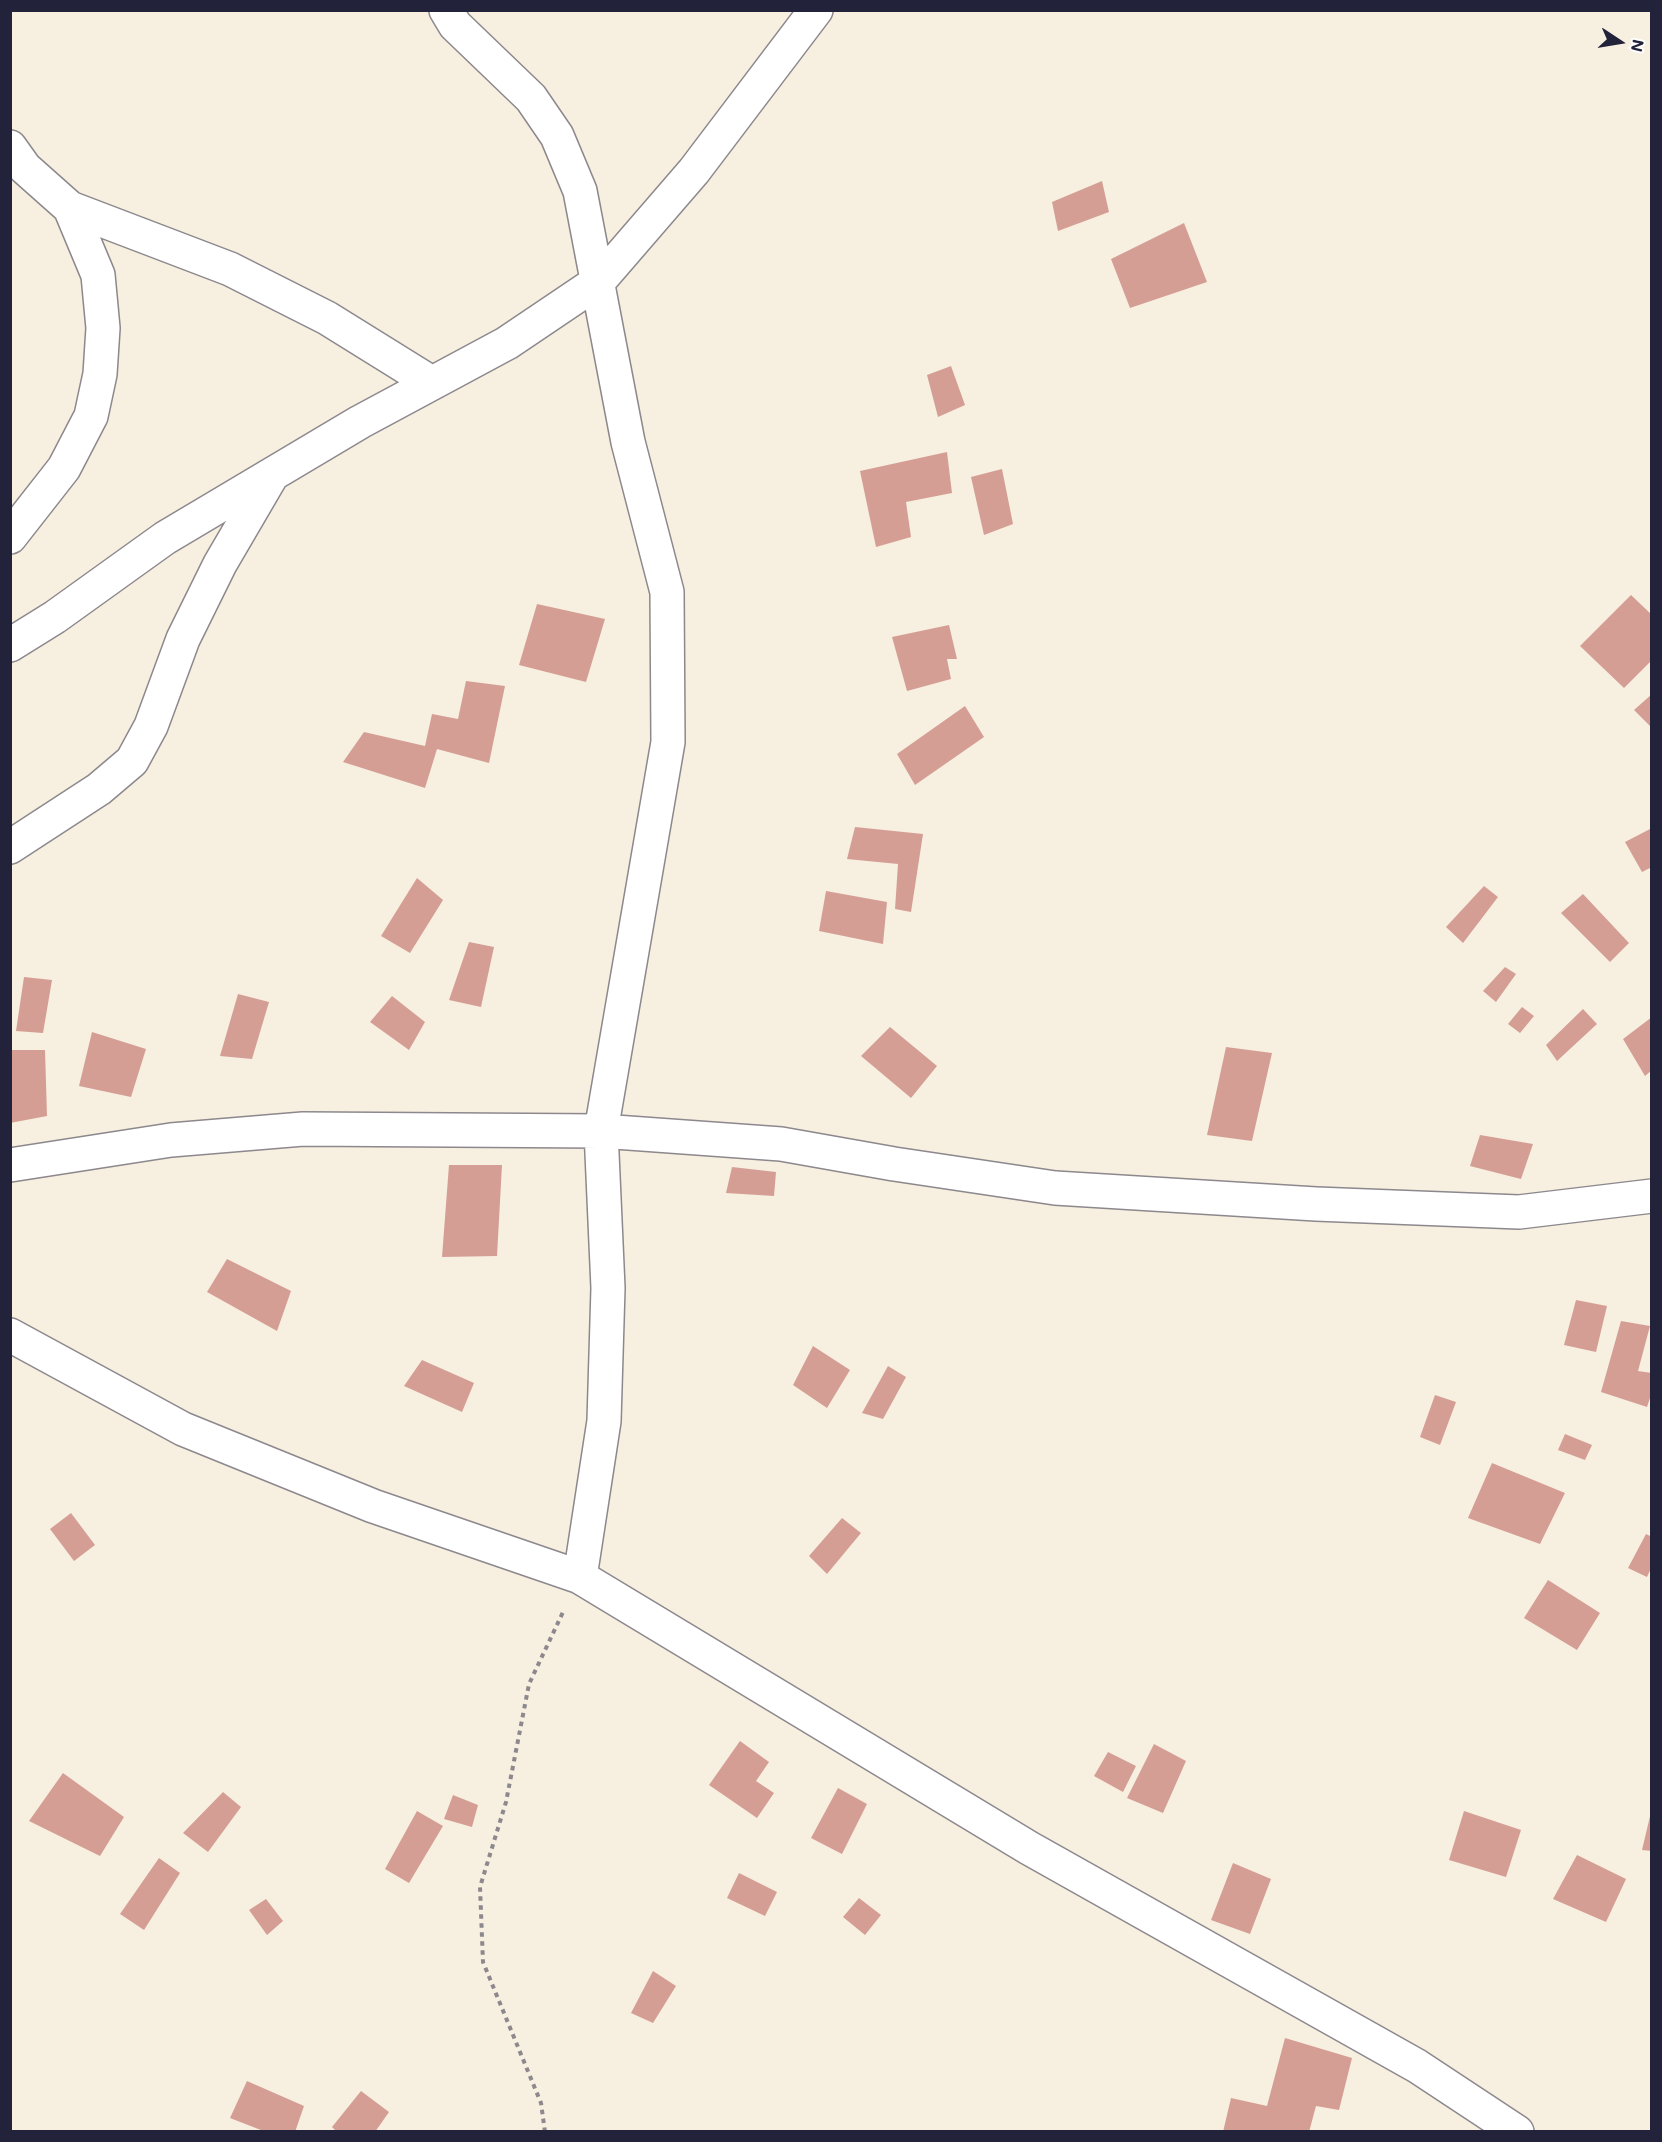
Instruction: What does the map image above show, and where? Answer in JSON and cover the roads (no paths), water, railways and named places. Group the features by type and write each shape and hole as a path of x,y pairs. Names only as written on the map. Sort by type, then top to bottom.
{"street":[{"path":"446,10 455,25 531,98 557,136 579,191 628,442 667,592 668,731 601,1131 608,1288 604,1421 580,1577"},
{"path":"10,645 55,617 165,538 275,471 430,382 507,343 598,281 694,171 816,10"},
{"path":"10,147 25,168 70,208 230,269 327,318 430,382"},
{"path":"10,537 64,468 92,416 100,374 103,328 98,275 70,208"},
{"path":"10,847 99,789 132,761 151,726 183,639 220,564 275,471"},
{"path":"10,1165 171,1140 303,1129 601,1131 781,1144 894,1164 1055,1188 1316,1204 1519,1212 1652,1196"},
{"path":"10,1335 183,1429 373,1506 580,1577 1029,1848 1417,2066 1517,2132"}]}
